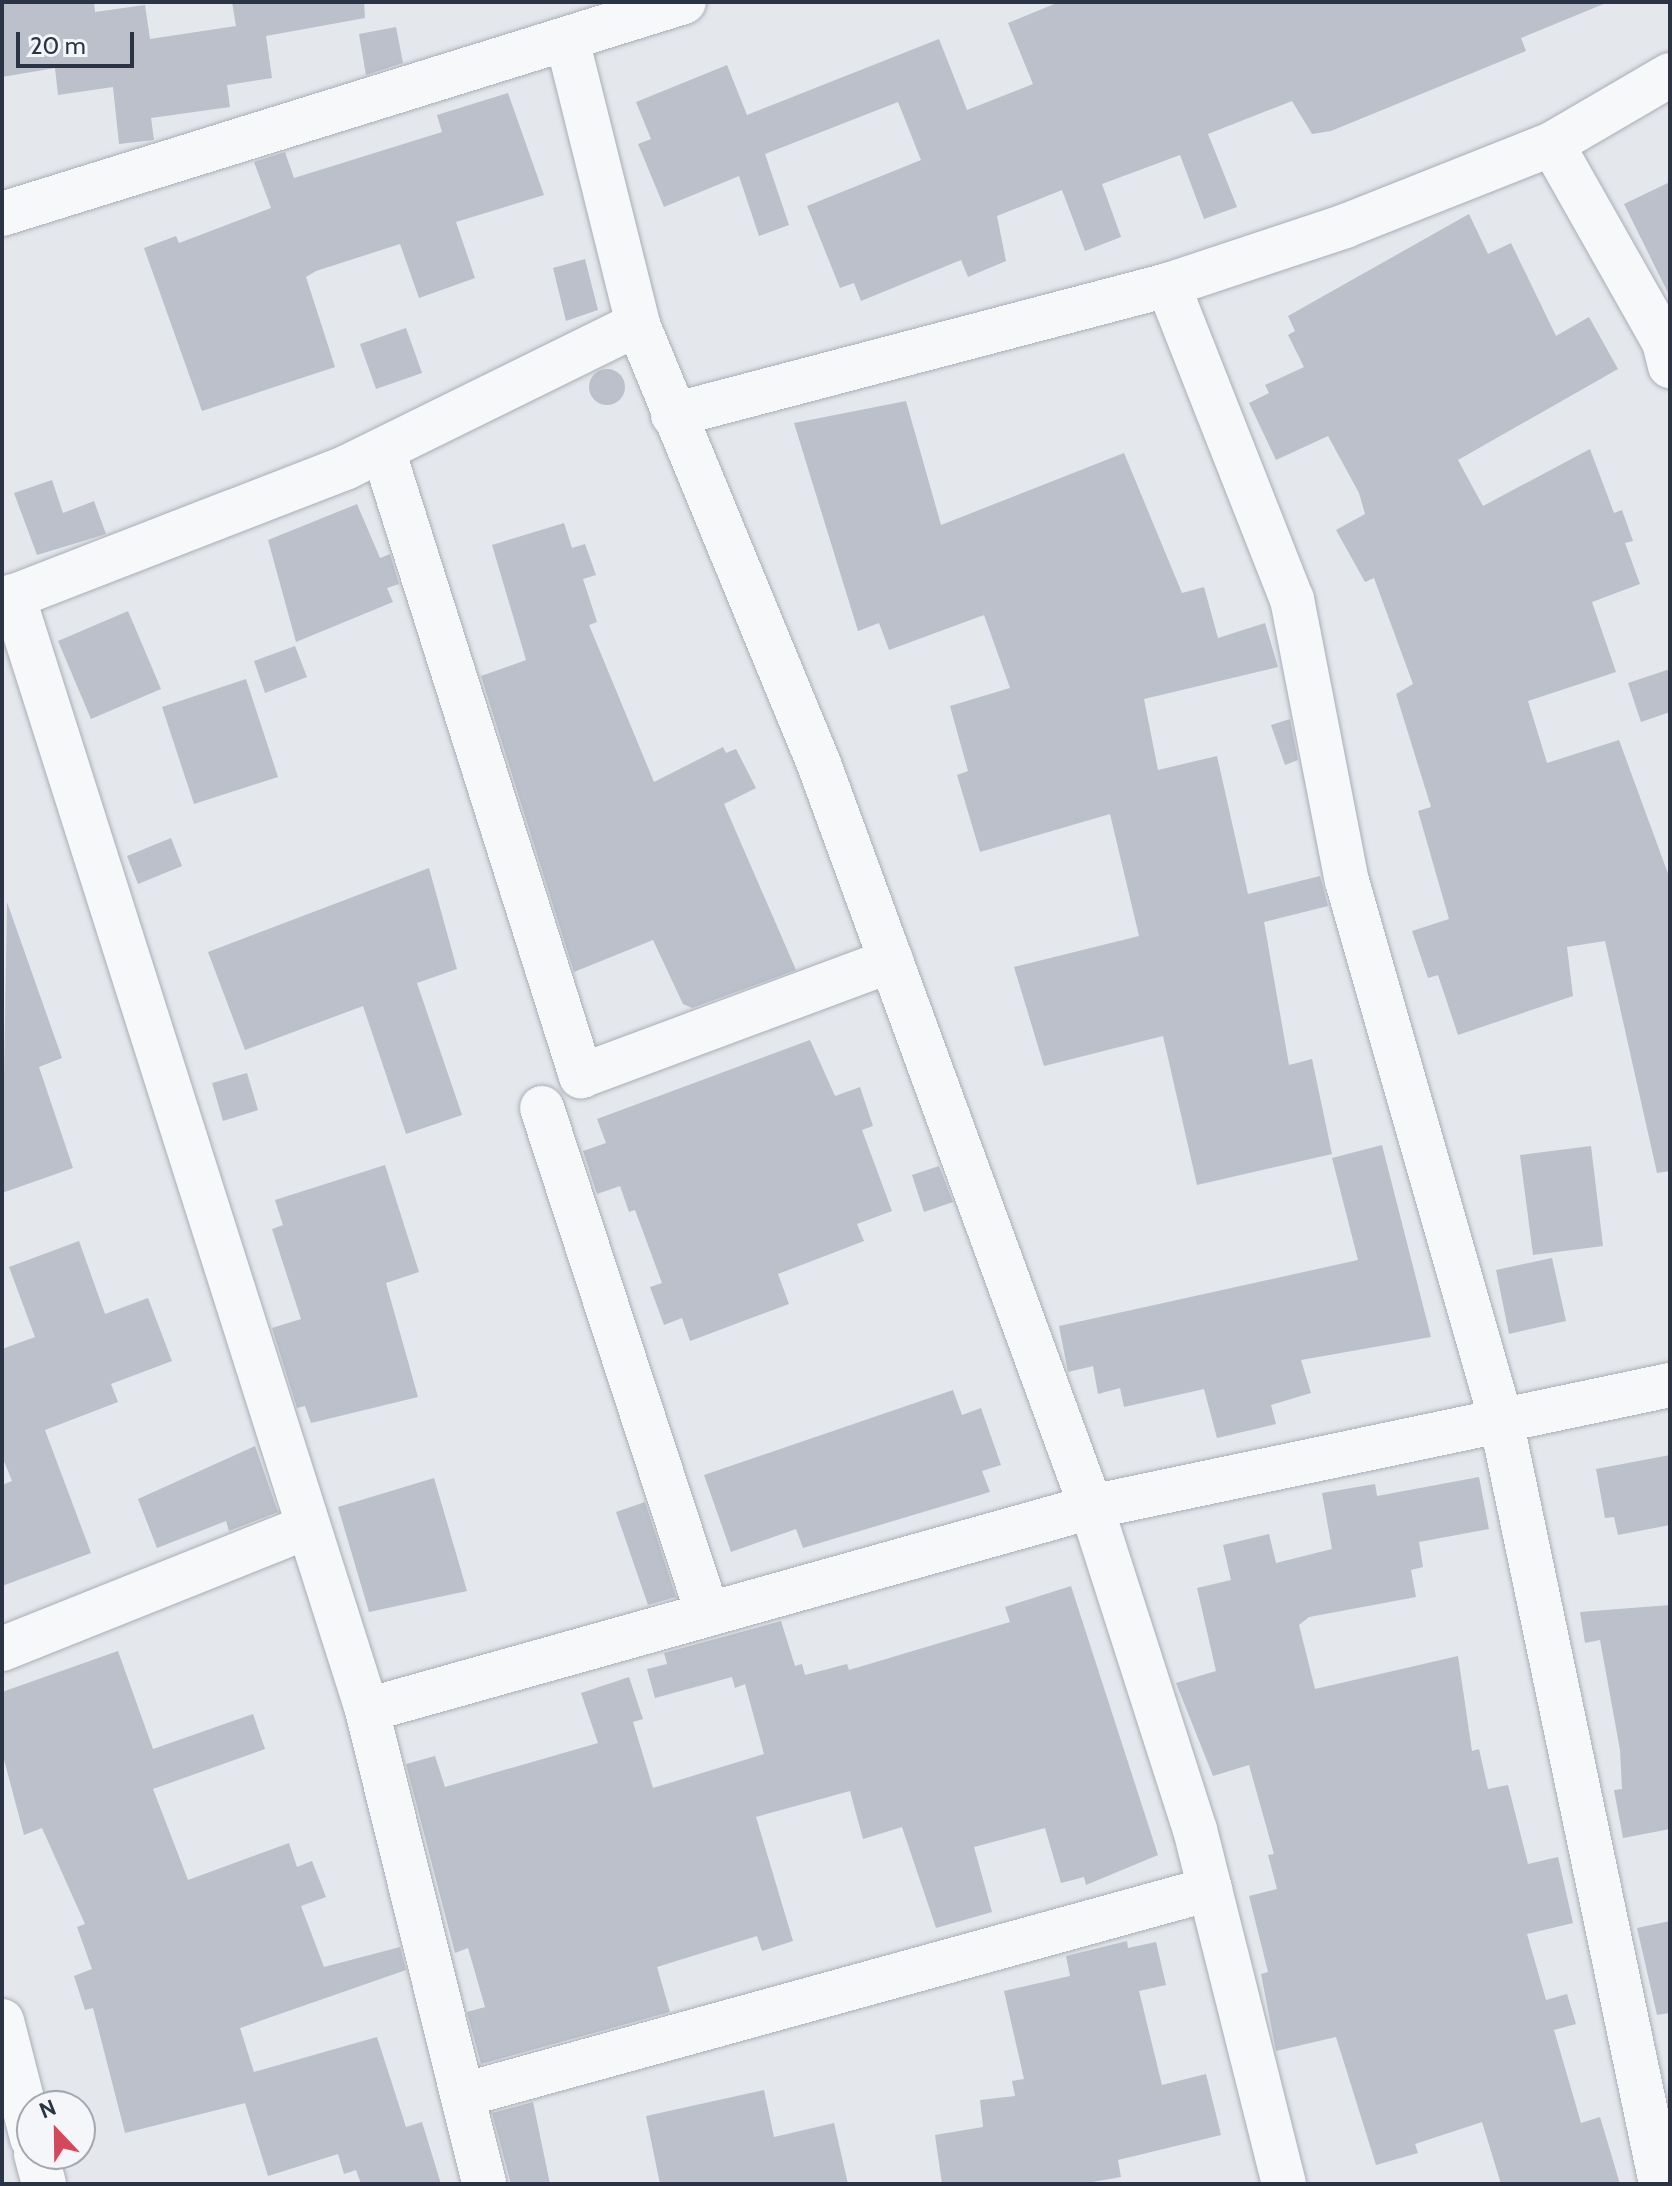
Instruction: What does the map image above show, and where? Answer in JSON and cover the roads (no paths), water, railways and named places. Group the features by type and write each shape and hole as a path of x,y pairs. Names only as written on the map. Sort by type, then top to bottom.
{"street":[{"path":"2,214 568,43 684,2"},
{"path":"568,43 638,324 819,764 1091,1507 1210,1889 1284,2184"},
{"path":"673,415 1168,285 1552,144 1670,75"},
{"path":"1552,144 1664,342 1670,366"},
{"path":"1168,285 1292,599 1347,881 1501,1420 1661,2184"},
{"path":"484,2184 367,1710 304,1528 8,598 383,450 638,324"},
{"path":"383,450 581,1076 891,961"},
{"path":"542,1108 708,1615"},
{"path":"367,1710 1091,1507 1670,1385"},
{"path":"2,1649 304,1528"},
{"path":"463,2095 1210,1889"},
{"path":"2,2021 20,2090"}]}
